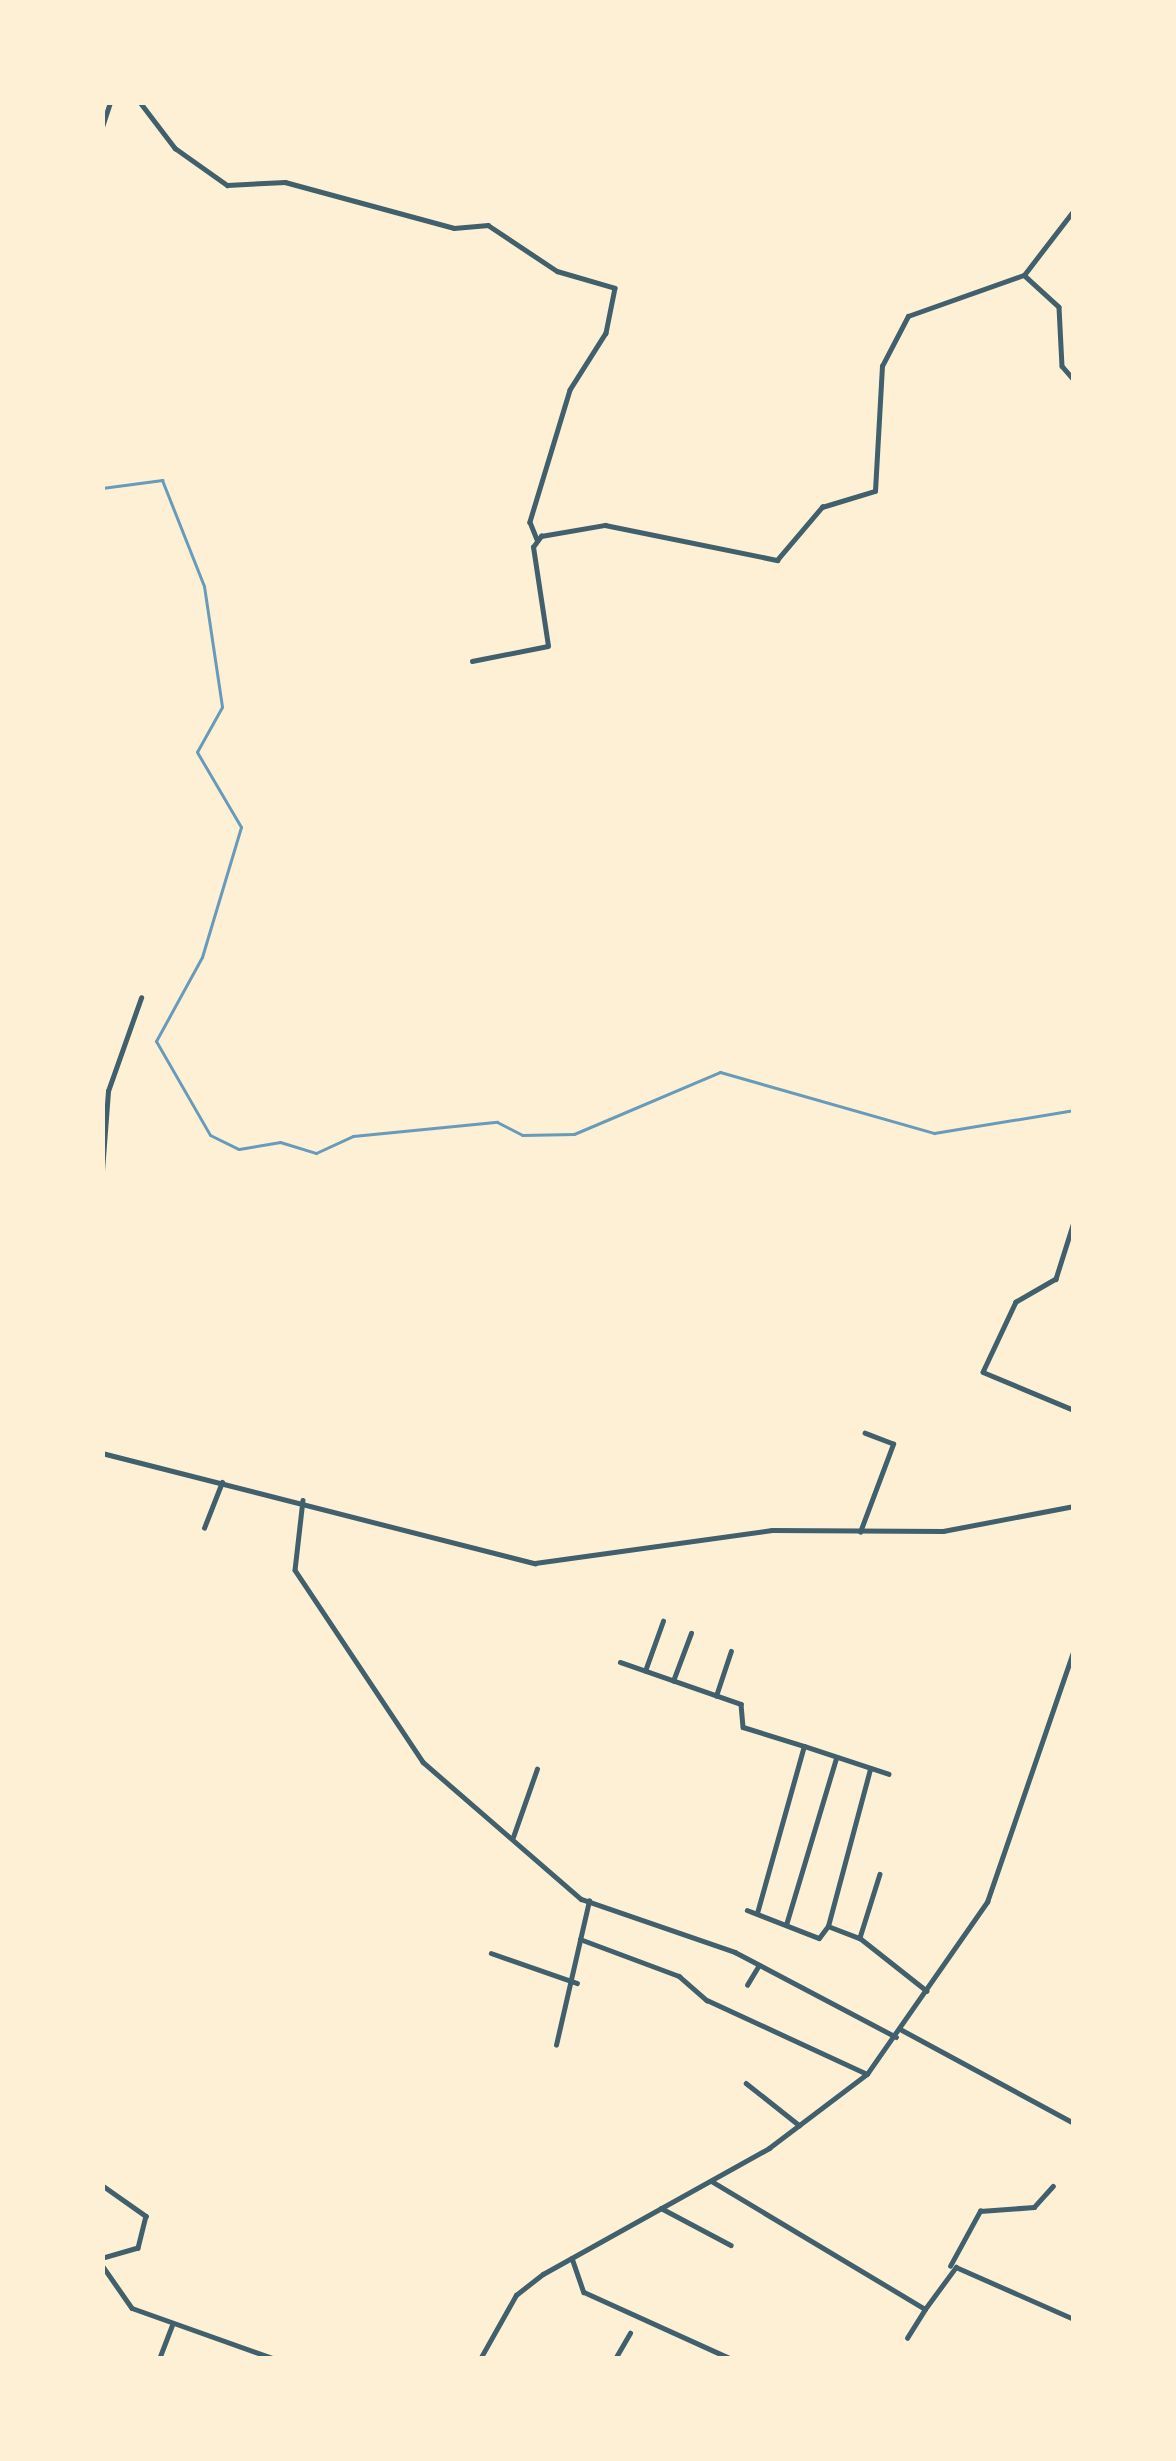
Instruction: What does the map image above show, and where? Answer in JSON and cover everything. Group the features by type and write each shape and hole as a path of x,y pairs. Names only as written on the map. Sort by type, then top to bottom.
{"street":[{"path":"102,127 110,102"},
{"path":"140,102 175,148 227,184 285,182 454,228 488,225 557,272 615,288 606,333 570,390 530,522 537,539 548,646 472,661"},
{"path":"537,539 605,525 782,559 822,507 880,485 882,366 908,316 1024,275 1074,211"},
{"path":"1024,275 1059,307 1062,366 1074,380"},
{"path":"102,1171 104,1110 141,998"},
{"path":"1074,1222 1056,1279 1016,1301 983,1372 1074,1410"},
{"path":"860,1532 893,1444 865,1432"},
{"path":"102,1453 303,1500 535,1563 772,1530 944,1531 1074,1506"},
{"path":"204,1528 222,1482"},
{"path":"303,1500 293,1562 348,1662 423,1762 589,1901 760,1965 897,2037"},
{"path":"645,1671 663,1621"},
{"path":"673,1681 691,1633"},
{"path":"480,2359 516,2295 572,2258 713,2182 867,2074 987,1903 1074,1649"},
{"path":"716,1696 730,1651"},
{"path":"620,1662 740,1704 742,1727 889,1774"},
{"path":"757,1913 804,1746"},
{"path":"786,1925 837,1757"},
{"path":"747,1910 819,1938 828,1926 870,1768"},
{"path":"513,1837 538,1769"},
{"path":"860,1938 880,1874"},
{"path":"556,2045 577,1982 589,1901"},
{"path":"828,1926 860,1938 927,1991"},
{"path":"580,1939 679,1976 707,2000 867,2074"},
{"path":"491,1953 577,1982"},
{"path":"748,1985 760,1965"},
{"path":"902,2030 1074,2123"},
{"path":"746,2083 799,2126"},
{"path":"713,2182 925,2309"},
{"path":"102,2185 146,2216 138,2248 102,2261 112,2291 173,2324 275,2359"},
{"path":"908,2338 980,2211 1034,2207 1053,2186"},
{"path":"661,2208 731,2245"},
{"path":"572,2258 584,2292 732,2359"},
{"path":"947,2271 964,2268 1074,2318"},
{"path":"102,2297 112,2291"},
{"path":"159,2359 173,2324"},
{"path":"615,2359 630,2333"},
{"path":"236,2359 239,2348"}],"waterway":[{"path":"102,488 162,480 204,586 222,707 197,752 241,827 202,957 156,1041 210,1135 239,1149 280,1142 316,1153 353,1136 497,1122 522,1135 574,1134 720,1072 934,1133 1074,1110"}]}
